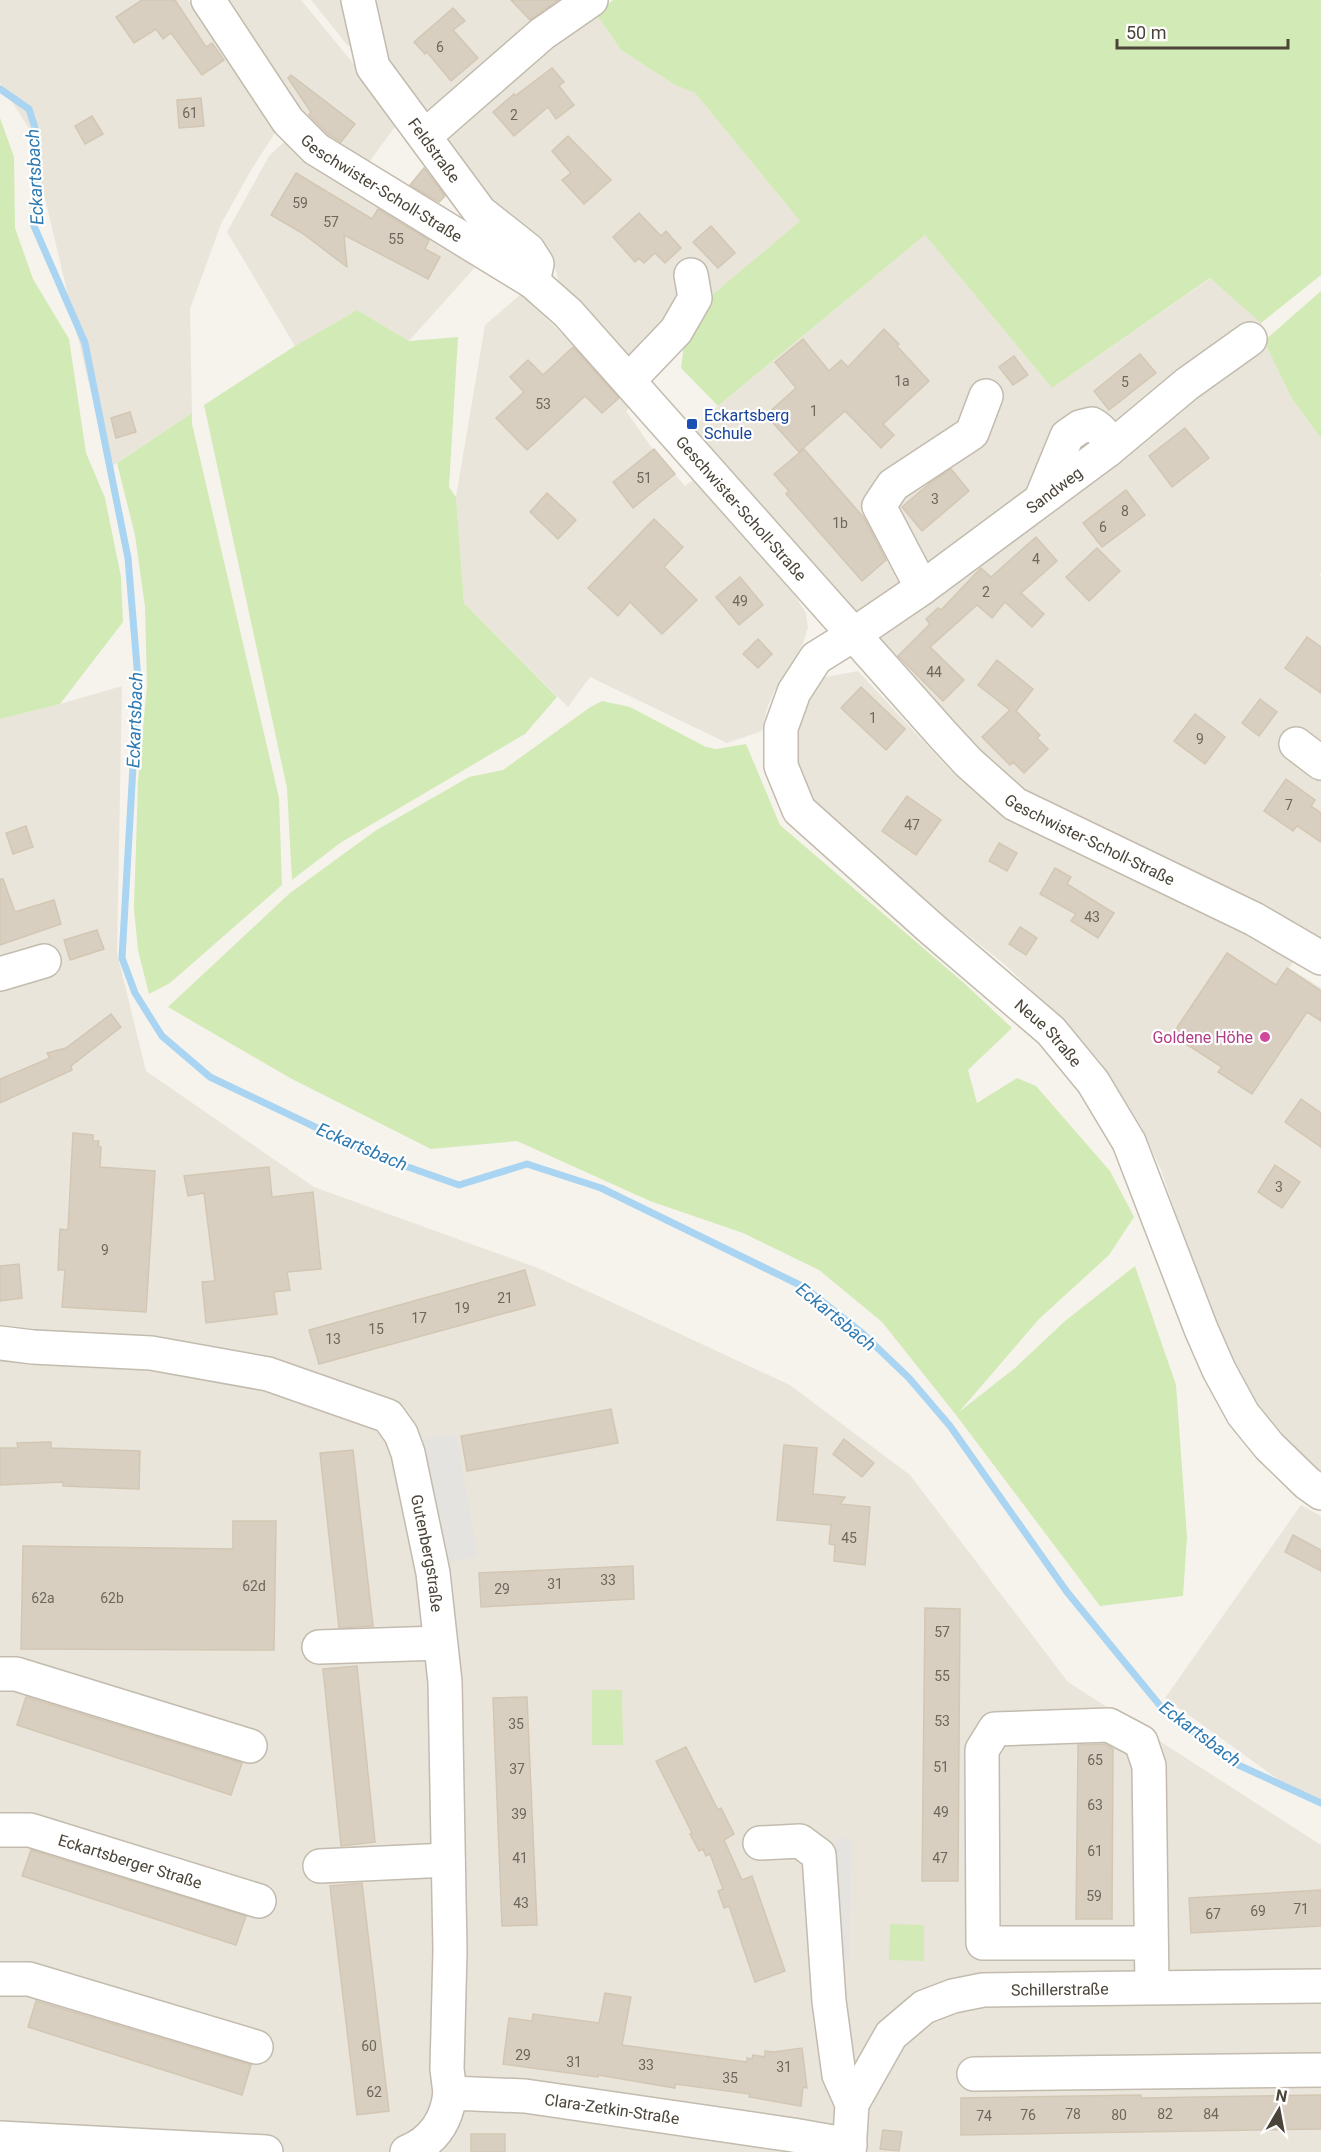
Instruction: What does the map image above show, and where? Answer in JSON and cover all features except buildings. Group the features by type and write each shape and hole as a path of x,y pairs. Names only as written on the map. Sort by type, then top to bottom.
{"street":[{"name":"Geschwister-Scholl-Straße","path":"208,0 288,121 316,149 532,282 568,313 968,762 1015,804 1254,919 1321,958"},
{"name":"Feldstraße","path":"358,0 373,67 480,212 528,250 537,264 532,282"},
{"path":"425,136 542,34 591,0"},
{"path":"629,381 676,331 695,298 691,275"},
{"name":"Sandweg","path":"854,636 1108,450 1187,384 1250,339"},
{"path":"922,588 879,506 893,485 972,432 986,396"},
{"name":"Neue Straße","path":"854,636 816,658 794,692 781,728 782,766 799,810 933,930 1051,1031 1093,1082 1129,1142 1201,1329 1219,1370 1243,1414 1269,1446 1307,1483 1321,1493"},
{"path":"0,974 44,961"},
{"name":"Gutenbergstraße","path":"0,1343 33,1347 151,1353 268,1374 388,1416 401,1434 408,1453 433,1573 445,1682 450,1951 447,2068 450,2093"},
{"path":"319,1647 440,1643"},
{"path":"0,1674 16,1674 250,1746"},
{"path":"1151,1942 983,1943 982,1750 995,1729 1109,1725 1141,1742 1149,1766 1152,1987"},
{"name":"Eckartsberger Straße","path":"0,1830 30,1830 259,1901"},
{"name":"Schillerstraße","path":"760,1844 800,1840 819,1855 829,2001 839,2075 852,2104 850,2149"},
{"path":"320,1866 448,1860"},
{"path":"0,1979 29,1979 256,2047"},
{"name":"Schillerstraße","path":"852,2104 891,2035 924,2007 953,1996 983,1990 1321,1986"},
{"path":"974,2074 1321,2070"},
{"path":"423,2148 440,2126 448,2110 450,2093"},
{"name":"Clara-Zetkin-Straße","path":"450,2093 525,2096 783,2133 850,2149"},
{"path":"0,2138 101,2148 266,2152"}],"shaded area":[{"path":"0,0 188,0 278,128 221,224 190,309 192,413 109,468 28,127 0,83"},
{"path":"213,0 301,0 400,120 364,169 319,141"},
{"path":"311,0 347,0 352,44 348,46"},
{"path":"350,0 586,0 418,125"},
{"path":"596,14 621,50 675,85 695,93 800,221 713,294 693,265 685,305 626,362 563,295 552,258 508,228 432,137"},
{"path":"287,139 478,264 409,341 357,310 295,346 227,232 269,156"},
{"path":"925,235 1052,388 1211,278 1261,323 1264,341 1292,399 1321,438 1321,573 1319,576 1321,577 1321,948 992,778 693,427"},
{"path":"521,294 562,334 577,338 635,402 626,411 652,448 685,486 693,480 795,596 806,613 808,628 802,646 774,692 767,708 762,731 727,743 590,677 568,707 464,603 456,497 485,325"},
{"path":"858,671 950,770 978,795 1017,822 1230,925 1294,961 1289,968 1321,988 1321,1475 1310,1467 1240,1384 1202,1292 1161,1170 1141,1126 1099,1060 1068,1025 1003,963 829,825 792,771 789,745 813,684 826,677"},
{"path":"122,686 117,953 146,1071 314,1187 538,1268 790,1385 910,1475 1068,1682 1321,1845 1321,2152 0,2152 0,719"},
{"path":"456,1434 478,1557 440,1564 418,1440"},
{"path":"1301,1505 1321,1516 1321,1803 1300,1795 1165,1698"},
{"path":"836,1838 852,1839 849,1961 832,1972"}],"green space":[{"path":"613,0 1321,0 1321,275 1261,323 1210,278 1052,388 925,235 718,406 681,368 685,337 713,294 800,221 695,93 675,85 621,50 596,14"},
{"path":"0,118 14,157 15,228 33,279 69,339 86,453 105,498 121,577 123,622 60,704 0,719"},
{"path":"1321,291 1321,438 1292,399 1264,341"},
{"path":"357,310 409,341 458,337 449,487 456,497 464,603 557,697 525,734 340,843 292,880 287,788 204,405 295,346"},
{"path":"192,413 192,424 279,798 282,885 170,983 149,994 138,950 134,909 138,782 147,685 145,607 135,535 117,463"},
{"path":"602,701 630,707 706,747 716,749 746,744 780,825 965,984 1012,1028 968,1070 977,1103 1017,1078 1036,1086 1110,1171 1134,1217 1109,1255 1039,1319 959,1412 1015,1368 1065,1321 1135,1266 1176,1385 1187,1537 1183,1596 1100,1606 956,1415 882,1322 819,1270 743,1233 650,1201 517,1141 431,1149 290,1078 168,1007 290,893 375,831 469,777 503,770"},
{"path":"592,1690 622,1690 623,1745 592,1745"},
{"path":"890,1924 924,1925 924,1961 889,1960"}],"waterway":[{"name":"Eckartsbach","path":"0,89 29,109 36,131 34,226 85,343 128,558 138,679 122,958 135,993 162,1036 210,1077 374,1155 459,1185 527,1164 601,1188 804,1287 862,1333 909,1378 950,1426 1067,1592 1162,1708 1234,1763 1321,1803"}],"place":[{"name":"Eckartsberg Schule","path":"692,424"},
{"name":"Goldene Höhe","path":"1265,1037"}]}
